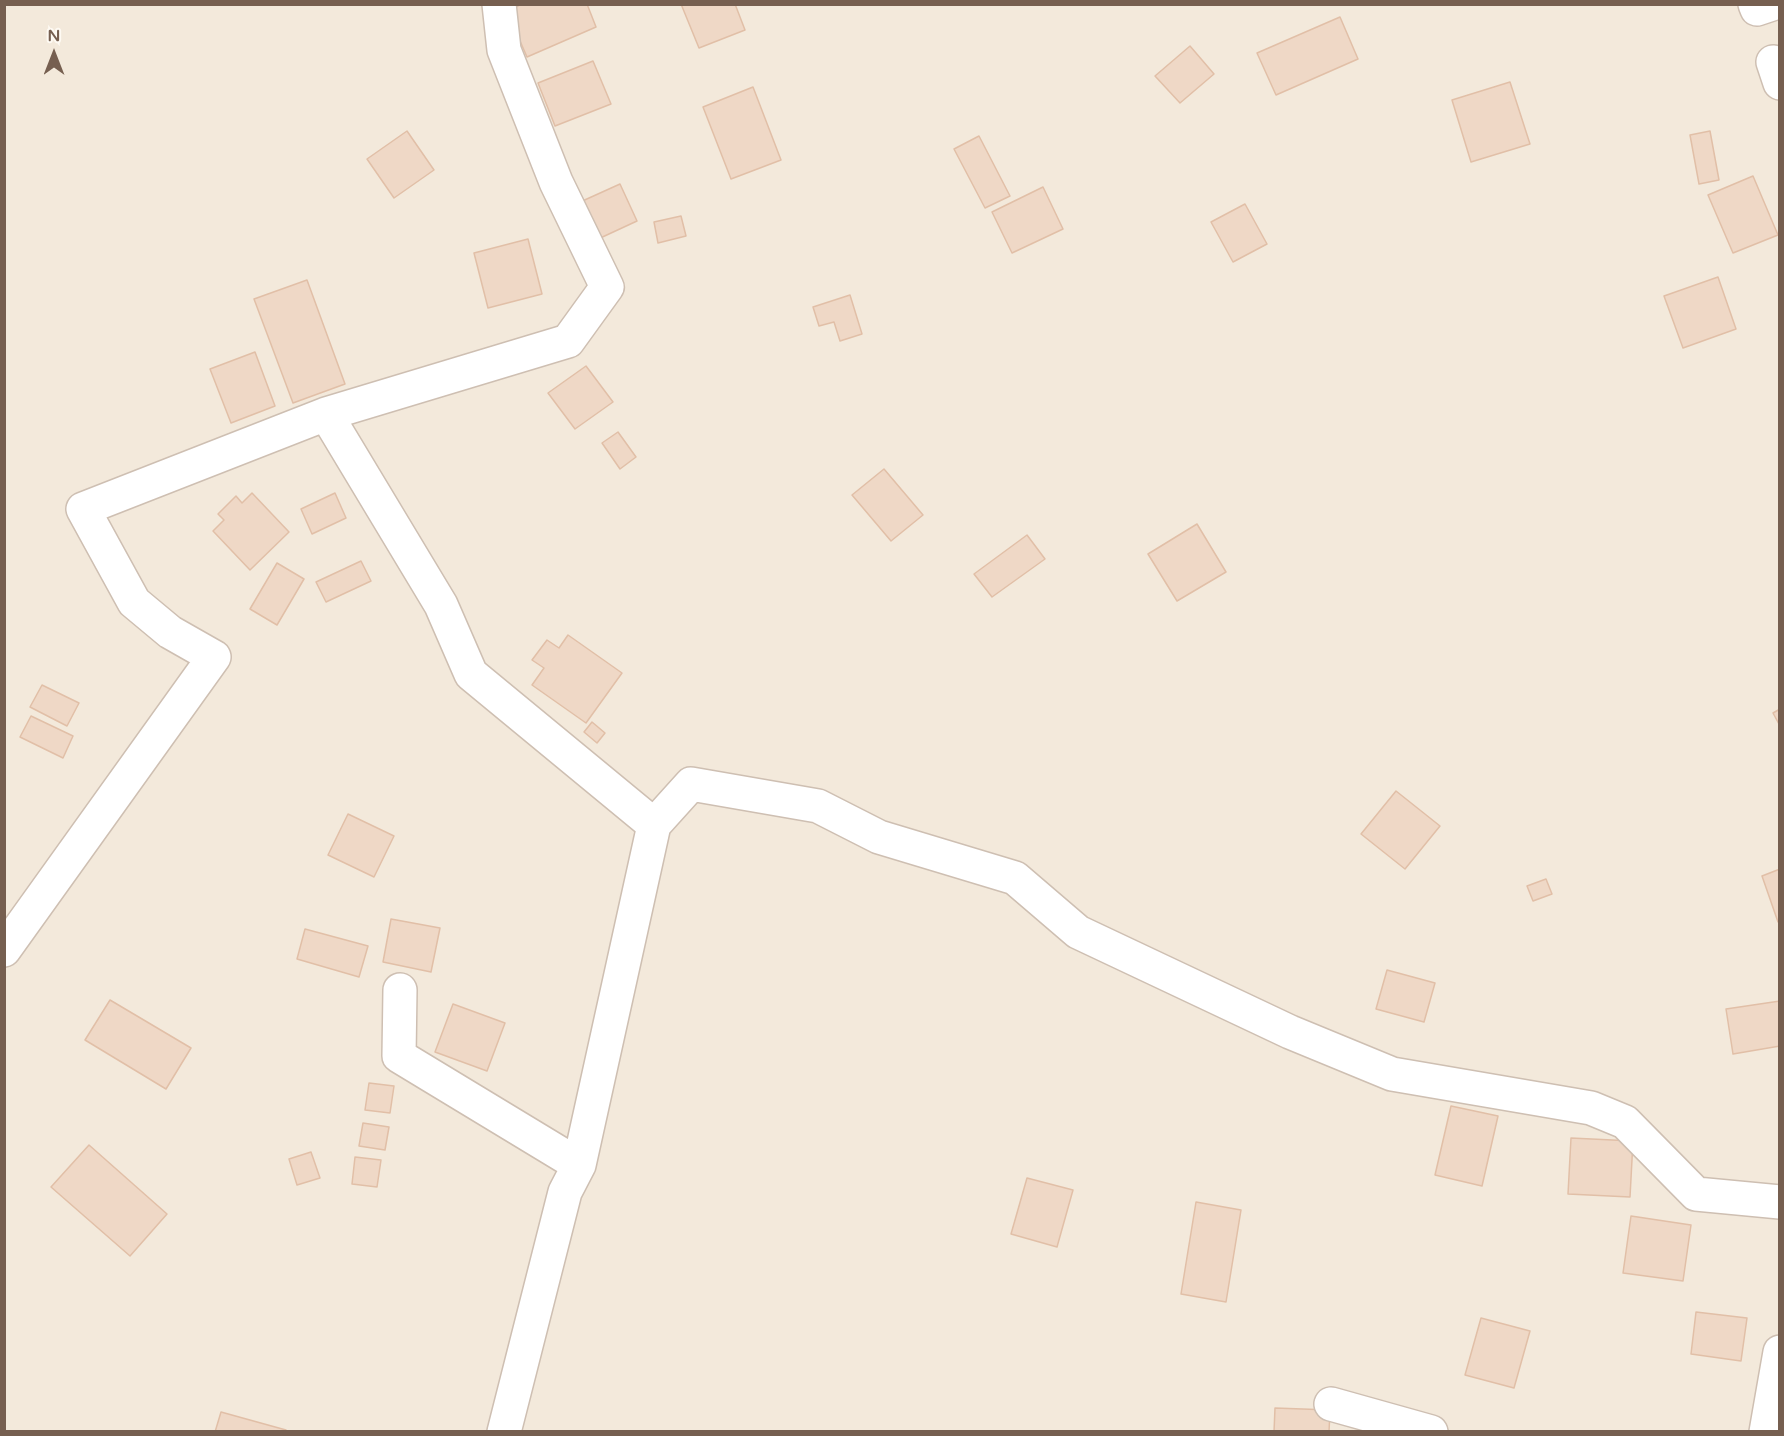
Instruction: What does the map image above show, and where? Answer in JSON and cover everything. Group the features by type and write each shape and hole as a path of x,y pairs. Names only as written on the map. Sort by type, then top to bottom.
{"street":[{"path":"4,950 214,657 170,632 134,602 83,509 326,414 568,341 607,286 556,182 504,50 499,4"},
{"path":"1755,4 1756,9 1772,4"},
{"path":"326,414 441,605 471,674 654,825"},
{"path":"504,1431 566,1192 579,1165 654,825 691,784 818,806 879,837 1015,878 1078,932 1290,1032 1392,1074 1591,1108 1625,1122 1696,1194 1779,1202"},
{"path":"400,990 399,1056 579,1165"},
{"path":"1766,1431 1779,1352"},
{"path":"1331,1404 1431,1431"}],"shaded area":[{"path":"5,5 1779,5 1779,1431 5,1431"}],"building":[{"path":"522,4 587,4 596,27 527,57 507,11"},
{"path":"681,4 735,4 745,30 699,48"},
{"path":"1340,17 1358,59 1276,95 1257,53"},
{"path":"1190,46 1214,74 1180,103 1155,76"},
{"path":"593,61 611,104 555,126 538,83"},
{"path":"1510,82 1530,144 1471,162 1452,100"},
{"path":"753,87 781,160 731,179 703,107"},
{"path":"407,131 434,170 394,198 367,159"},
{"path":"1710,131 1719,180 1699,184 1690,135"},
{"path":"979,136 1010,196 985,208 954,149"},
{"path":"1753,176 1778,235 1733,253 1708,195"},
{"path":"620,184 637,221 596,240 578,203"},
{"path":"1043,187 1063,229 1012,253 992,212"},
{"path":"1245,204 1267,244 1233,262 1211,222"},
{"path":"681,216 686,236 658,243 654,222"},
{"path":"528,239 542,294 488,308 474,253"},
{"path":"1718,277 1736,329 1683,348 1664,296"},
{"path":"307,280 345,384 293,403 254,299"},
{"path":"850,295 862,334 840,341 834,322 819,326 813,307"},
{"path":"255,352 275,406 231,423 210,369"},
{"path":"586,366 613,402 575,429 548,393"},
{"path":"618,432 636,457 620,469 602,443"},
{"path":"884,469 923,515 891,541 852,495"},
{"path":"252,493 289,532 250,570 213,531 224,520 218,514 236,496 242,503"},
{"path":"335,493 346,518 312,534 301,509"},
{"path":"1197,524 1226,572 1177,601 1148,554"},
{"path":"1027,535 1045,559 992,597 974,574"},
{"path":"361,561 371,581 326,602 316,582"},
{"path":"277,563 304,579 277,625 250,609"},
{"path":"568,635 622,673 586,723 532,685 544,668 532,660 547,640 559,648"},
{"path":"42,685 79,703 67,726 30,707"},
{"path":"1780,709 1780,726 1773,713"},
{"path":"31,716 73,736 63,758 20,737"},
{"path":"592,722 605,733 597,743 584,732"},
{"path":"1396,791 1440,826 1405,869 1361,834"},
{"path":"348,814 394,836 374,877 328,855"},
{"path":"1780,869 1780,921 1778,922 1762,876"},
{"path":"1546,879 1552,894 1533,901 1527,886"},
{"path":"391,919 440,928 431,972 383,962"},
{"path":"305,929 368,946 359,977 297,959"},
{"path":"1387,970 1435,983 1424,1022 1376,1009"},
{"path":"110,1000 191,1048 166,1089 85,1040"},
{"path":"1780,1001 1780,1046 1733,1054 1726,1009"},
{"path":"453,1004 505,1023 487,1071 435,1052"},
{"path":"369,1083 394,1086 390,1113 365,1110"},
{"path":"1451,1106 1498,1116 1482,1186 1435,1175"},
{"path":"363,1123 389,1127 385,1150 359,1146"},
{"path":"1571,1138 1633,1141 1630,1197 1568,1194"},
{"path":"89,1145 167,1214 130,1256 51,1187"},
{"path":"311,1152 320,1178 297,1185 289,1159"},
{"path":"355,1157 381,1160 377,1187 352,1184"},
{"path":"1027,1178 1073,1190 1057,1247 1011,1234"},
{"path":"1196,1202 1241,1210 1226,1302 1181,1294"},
{"path":"1631,1216 1691,1225 1683,1281 1623,1273"},
{"path":"1696,1312 1747,1318 1741,1361 1691,1354"},
{"path":"1481,1318 1530,1331 1514,1388 1465,1375"},
{"path":"1275,1408 1330,1410 1329,1432 1274,1432"},
{"path":"221,1412 286,1430 286,1432 215,1432"}]}
